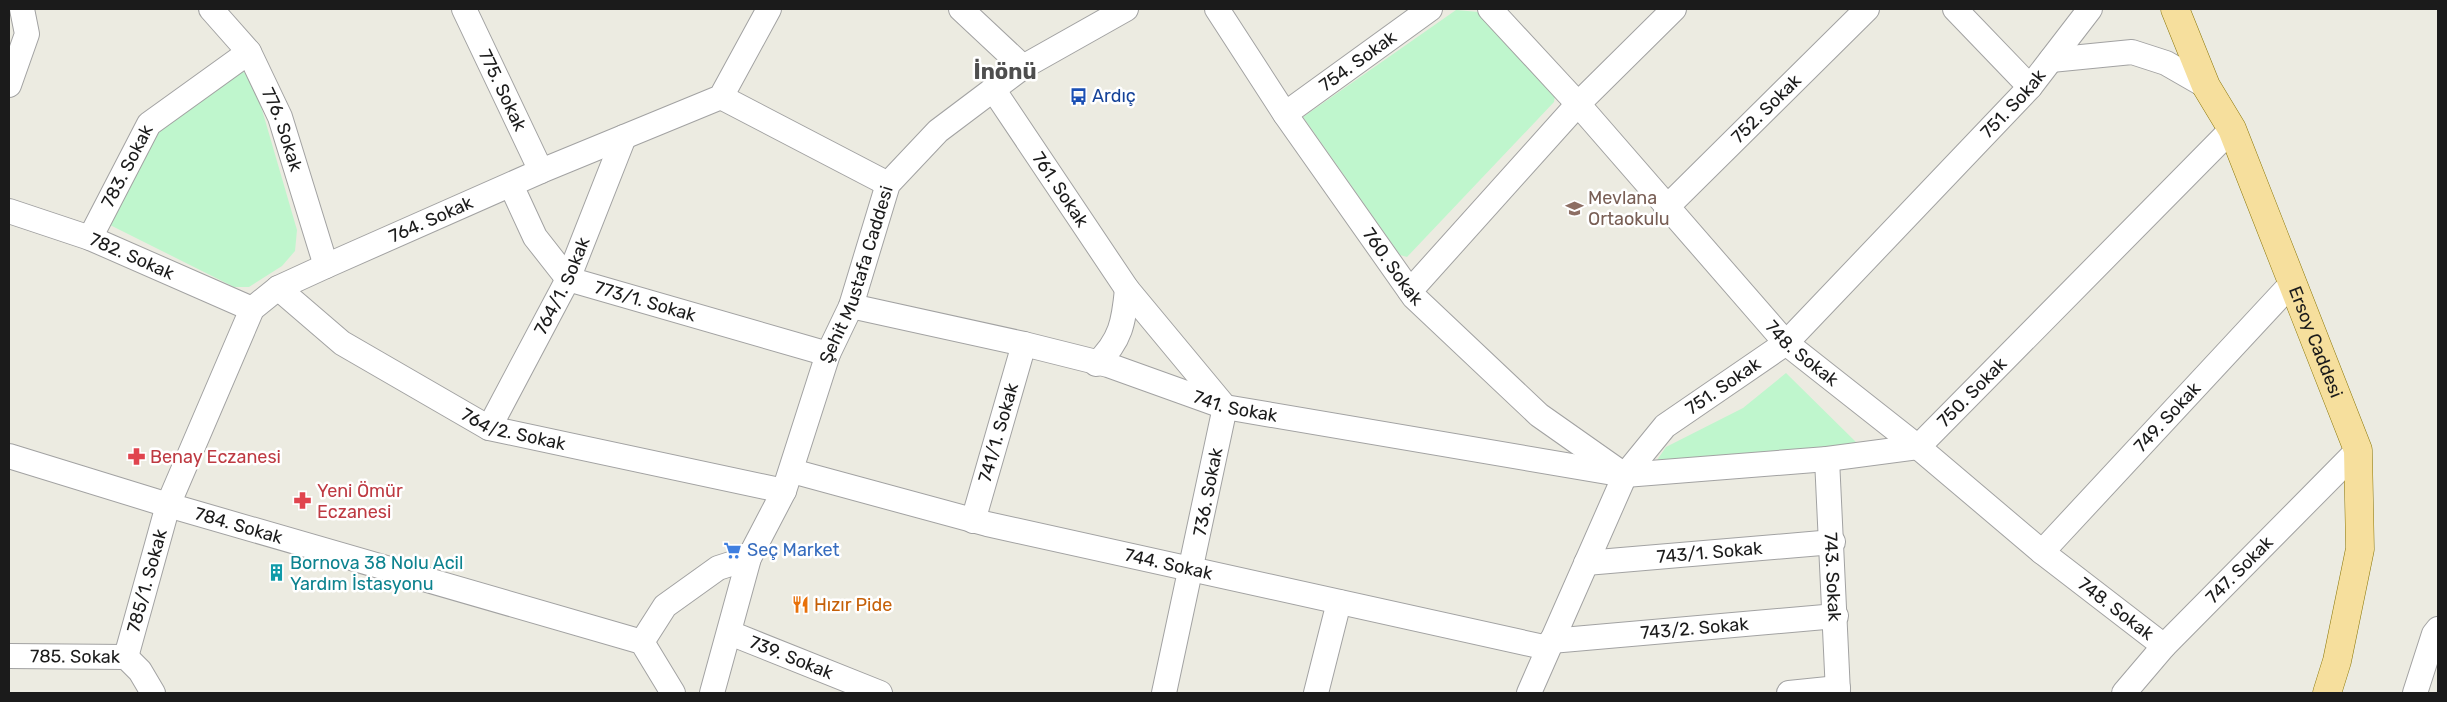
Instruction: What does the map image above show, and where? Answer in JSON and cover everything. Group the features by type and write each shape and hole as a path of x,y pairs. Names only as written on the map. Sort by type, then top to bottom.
{"main road":[{"name":"Ersoy Caddesi","path":"2175,9 2206,86 2232,129 2358,450 2360,549 2336,661 2327,693"}],"street":[{"path":"9,85 26,34 22,9"},
{"name":"776. Sokak","path":"212,9 249,52 280,117 326,266"},
{"name":"775. Sokak","path":"464,9 541,171"},
{"path":"769,9 721,97 888,184"},
{"path":"961,9 1023,67"},
{"name":"Şehit Mustafa Caddesi","path":"712,693 750,558 788,481 828,354 851,306 888,184 938,131 993,89 1023,67 1126,9"},
{"name":"760. Sokak","path":"1217,9 1285,114 1410,291 1539,415 1625,475"},
{"name":"754. Sokak","path":"1285,114 1430,9"},
{"name":"748. Sokak","path":"1490,9 1578,104 1666,208 1786,343 1918,446 2042,552 2164,646"},
{"path":"1410,291 1578,104 1674,9"},
{"name":"752. Sokak","path":"1666,208 1867,9"},
{"path":"1955,9 2030,87"},
{"name":"751. Sokak","path":"1529,693 1625,475 1665,426 1786,343 2030,87 2090,9"},
{"name":"783. Sokak","path":"90,238 150,124 249,52"},
{"name":"751. Sokak","path":"2051,60 2132,52 2166,63 2206,86"},
{"name":"761. Sokak","path":"993,89 1127,289 1225,407"},
{"name":"764. Sokak","path":"168,505 252,309 278,288 541,171 721,97"},
{"name":"750. Sokak","path":"1918,446 2232,129"},
{"name":"764/1. Sokak","path":"489,428 568,280 624,138"},
{"path":"511,185 535,238 568,280"},
{"name":"782. Sokak","path":"9,211 90,238 252,309"},
{"name":"773/1. Sokak","path":"568,280 828,354"},
{"name":"749. Sokak","path":"2042,552 2293,282"},
{"name":"764/2. Sokak","path":"278,288 342,343 489,428 788,481"},
{"path":"1096,364 1106,354 1124,324 1127,289"},
{"name":"741. Sokak","path":"851,306 1024,344 1096,364 1108,365 1225,407 1625,475"},
{"name":"741/1. Sokak","path":"973,520 1024,344"},
{"name":"736. Sokak","path":"1164,693 1192,569 1225,407"},
{"path":"1625,475 1828,459 1918,446"},
{"name":"747. Sokak","path":"2124,693 2164,646 2358,450"},
{"name":"784. Sokak","path":"9,456 168,505 642,642"},
{"name":"743. Sokak","path":"1828,459 1838,690"},
{"name":"744. Sokak","path":"788,481 973,520 1339,602 1549,645"},
{"name":"785/1. Sokak","path":"126,657 168,505"},
{"name":"743/1. Sokak","path":"1586,562 1833,542"},
{"path":"673,693 642,642 665,606 718,568 750,558"},
{"path":"1316,693 1339,602"},
{"name":"743/2. Sokak","path":"1549,645 1836,616"},
{"path":"2415,693 2434,634 2438,629"},
{"name":"739. Sokak","path":"730,633 880,693"},
{"name":"785. Sokak","path":"9,656 126,657 140,671 153,693"},
{"path":"1789,693 1838,690"}],"green space":[{"path":"1456,10 1479,12 1555,96 1554,102 1407,257 1400,255 1303,117"},
{"path":"242,71 252,78 256,89 297,230 295,251 282,266 249,287 234,287 108,224 153,131"},
{"path":"1786,373 1857,443 1653,466 1666,447 1743,408"}],"place":[{"name":"Ardıç","path":"1078,96"},
{"name":"Mevlana Ortaokulu","path":"1574,208"},
{"name":"Benay Eczanesi","path":"136,457"},
{"name":"Yeni Ömür Eczanesi","path":"303,501"},
{"name":"Seç Market","path":"733,550"},
{"name":"Bornova 38 Nolu Acil Yardım İstasyonu","path":"276,573"},
{"name":"Hızır Pide","path":"800,605"}],"district":[{"name":"İnönü","path":"1005,71"}]}
